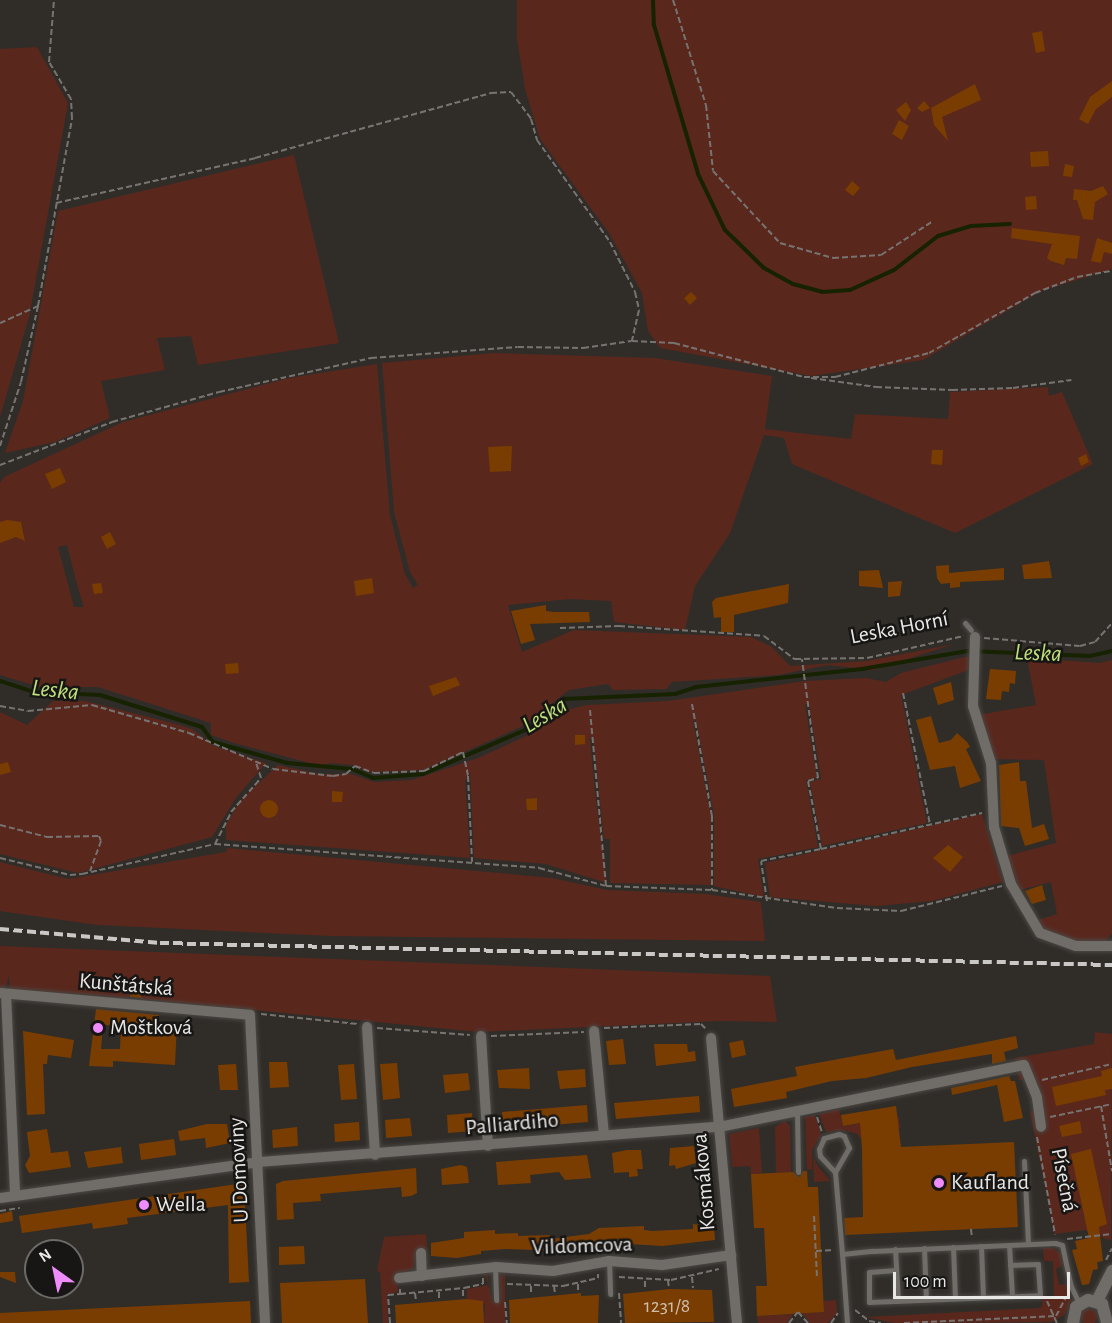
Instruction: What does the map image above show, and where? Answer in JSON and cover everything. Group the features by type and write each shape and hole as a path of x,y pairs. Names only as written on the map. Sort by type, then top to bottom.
{"street":[{"name":"Leska Horní","path":"974,641 973,706 991,763 993,811 1011,884 1040,933 1076,946 1112,945"},
{"name":"Kunštátská","path":"3,994 250,1015"},
{"path":"3,994 15,1196"},
{"name":"U Domoviny","path":"250,1015 259,1162 265,1323"},
{"path":"367,1027 375,1155"},
{"path":"594,1031 604,1135"},
{"path":"481,1036 488,1146"},
{"name":"Kosmákova","path":"711,1038 737,1323"},
{"name":"Palliardiho","path":"0,1198 259,1162 375,1155 719,1127 797,1113 1024,1065"},
{"name":"Písečná","path":"1024,1065 1031,1082 1041,1123"},
{"path":"421,1253 427,1279"},
{"name":"Vildomcova","path":"399,1278 427,1279 482,1268 501,1267 553,1271 609,1261 662,1265 731,1255"},
{"path":"1097,1301 1107,1270"},
{"path":"1073,1323 1073,1311 1079,1303 1097,1301"},
{"path":"1097,1301 1109,1316"}],"lane":[{"path":"965,623 974,641"},
{"path":"797,1113 798,1172"},
{"path":"835,1172 848,1155 848,1142 839,1134 824,1138 820,1156 835,1172 848,1323"},
{"path":"842,1254 1028,1244 1024,1161"},
{"name":"Písečná","path":"1028,1244 1062,1245 1079,1303"},
{"path":"1009,1245 1012,1296"},
{"path":"981,1246 983,1297"},
{"path":"953,1247 956,1299"},
{"path":"924,1248 926,1299"},
{"path":"895,1250 898,1300"},
{"path":"609,1261 610,1294"},
{"path":"897,1270 869,1272 869,1302 1040,1296 1038,1264 1010,1265"},
{"path":"496,1300 501,1267"}],"path":[{"path":"0,446 21,382 38,306 72,118 68,91 49,62 54,0"},
{"path":"673,0 706,105 712,171 780,243 832,258 881,255 933,221"},
{"path":"56,203 255,158 491,93 511,92 531,119 537,140 610,242 634,292 639,310 632,341"},
{"path":"809,377 835,377 922,356 1035,293 1077,277 1112,271"},
{"path":"0,323 38,306"},
{"path":"0,465 112,422 324,366 371,358 518,348 583,348 632,341 674,343 809,377 876,387 952,390 1013,388 1071,380"},
{"path":"990,639 1080,646 1100,639 1112,623"},
{"name":"Leska Horní","path":"560,628 619,626 764,636 795,659 867,658 960,636 974,641"},
{"path":"802,659 818,778 808,781 821,849"},
{"path":"903,693 930,824"},
{"path":"692,704 712,816 712,890"},
{"path":"0,706 28,711 92,705 189,733 256,763 283,770 346,774 355,766 374,773 424,771 463,752 468,776 472,862"},
{"path":"590,710 606,886"},
{"path":"215,843 231,812 261,778 256,763"},
{"path":"767,900 761,861 993,811"},
{"path":"0,825 47,837 99,836 101,841 90,872"},
{"path":"0,858 70,875 215,843 539,868 606,886 712,890 767,900 902,910 1011,884"},
{"path":"250,1015 367,1027"},
{"path":"594,1031 700,1024 711,1038"},
{"path":"1031,1082 1112,1064"},
{"path":"1041,1123 1112,1104"},
{"path":"1101,1106 1112,1171"},
{"path":"814,1109 824,1138"},
{"name":"Písečná","path":"1041,1123 1036,1144 1054,1234"},
{"path":"0,1211 30,1206"},
{"path":"814,1216 817,1277"},
{"path":"1107,1270 1112,1248"},
{"path":"816,1251 835,1250"},
{"path":"619,1277 668,1280 692,1277 715,1272 731,1255"},
{"path":"501,1267 506,1287"},
{"path":"390,1323 388,1295 439,1292 483,1284 482,1268"},
{"path":"692,1277 693,1288"},
{"path":"399,1278 400,1294"},
{"path":"427,1279 432,1292"},
{"path":"645,1280 645,1290"},
{"path":"668,1280 669,1289"},
{"path":"578,1283 578,1293"},
{"path":"531,1285 531,1295"},
{"path":"554,1286 555,1294"},
{"path":"462,1289 463,1299"},
{"path":"1056,1316 1068,1293 1074,1290"},
{"path":"439,1292 439,1300"},
{"path":"415,1293 416,1301"},
{"path":"505,1294 507,1323"},
{"path":"1040,1296 1056,1316 1057,1323"},
{"path":"789,1323 798,1312 808,1323"},
{"path":"860,1315 874,1323 881,1323"},
{"path":"831,1323 837,1316"},
{"path":"904,1323 1056,1316"}],"shaded area":[{"path":"517,0 1112,0 1112,269 1041,291 923,360 811,376 660,348 648,331 642,293 609,233 540,139 525,89 517,39"},
{"path":"37,47 68,103 29,317 0,417 0,49"},
{"path":"294,155 339,343 198,365 191,336 157,338 165,370 101,381 110,418 55,442 5,453 23,401 58,211"},
{"path":"494,353 655,358 772,376 765,429 851,439 855,414 948,419 950,392 1048,387 1049,396 1062,392 1093,464 955,533 792,464 784,438 764,435 730,533 695,586 685,630 614,622 611,601 570,599 508,605 522,652 574,630 751,637 772,647 790,666 866,661 954,644 874,670 827,665 778,675 672,682 666,689 613,690 608,684 569,690 523,726 423,770 368,772 353,765 330,763 321,766 211,735 211,723 98,687 40,687 0,675 0,542 24,535 21,522 0,522 0,483 4,477 123,422 289,378 377,364 390,515 405,574 413,588 418,585 410,572 394,512 382,363","holes":["67,545 84,607 74,607 58,547"]},
{"path":"973,655 971,669 901,695 927,823 822,846 810,782 821,779 809,705 805,704 817,778 806,780 818,847 758,859 764,897 714,886 714,815 696,720 693,721 711,816 711,885 610,883 610,839 604,839 593,737 590,738 595,792 607,883 546,864 474,858 470,772 465,781 470,858 226,840 226,825 240,801 278,765 319,774 351,774 374,782 412,780 478,758 524,737 562,711 587,705 668,701 805,681 866,678 886,682 901,673"},
{"path":"1027,658 1100,663 1112,660 1112,933 1106,941 1064,944 1032,922 1057,914 1051,882 1020,890 1007,856 1056,843 1044,760 993,759 978,715 1036,705"},
{"path":"53,701 85,701 176,724 192,729 214,746 266,763 235,799 212,837 78,873 0,854 0,712 27,725"},
{"path":"982,814 1003,882 932,901 876,906 770,897 765,863"},
{"path":"227,848 552,878 607,890 705,894 761,902 765,941 330,936 97,925 0,911 0,862 68,879 226,852"},
{"path":"0,946 770,976 777,1022 720,1021 479,1032 141,999 141,989 131,988 130,998 10,989 9,975 6,988 0,988"},
{"path":"1095,1032 1112,1034 1111,1241 1085,1230 1055,1234 1030,1112 1034,1110 1028,1079 1019,1080 1015,1058 1094,1044"},
{"path":"839,1109 843,1126 899,1117 900,1128 869,1130 859,1138 858,1134 842,1130 826,1132 819,1114"},
{"path":"815,1115 821,1135 812,1150 812,1169 807,1170 805,1117"},
{"path":"785,1121 790,1126 791,1172 776,1173 775,1127"},
{"path":"759,1128 762,1173 751,1174 750,1166 732,1167 729,1134"},
{"path":"813,1156 817,1165 830,1181 814,1182"},
{"path":"426,1234 427,1252 416,1252 413,1269 397,1274 398,1292 387,1294 388,1323 383,1323 380,1272 377,1271 384,1237"},
{"path":"1043,1248 1053,1248 1061,1254 1062,1266 1056,1269 1059,1285 1066,1284 1071,1301 1065,1314 1052,1322 895,1323 866,1317 1041,1308 1043,1298 1054,1296 1053,1261 1044,1261"},
{"path":"505,1273 505,1323 484,1323 485,1304 467,1302 467,1289 489,1285 484,1274 487,1274 492,1301 501,1300 500,1277"},
{"path":"836,1300 837,1313 828,1323 810,1323 802,1313 824,1312 824,1301"},
{"path":"1089,1309 1095,1311 1097,1317 1095,1323 1089,1325 1083,1323 1081,1317 1083,1311"},
{"path":"793,1314 787,1323 758,1323 757,1316"}],"building":[{"path":"1042,31 1045,51 1036,53 1032,33"},
{"path":"1112,81 1112,97 1096,109 1088,124 1079,119 1090,97"},
{"path":"975,84 981,100 942,117 948,141 934,125 931,108"},
{"path":"924,101 930,108 922,112 917,108"},
{"path":"906,102 911,110 905,121 896,110"},
{"path":"899,120 909,126 902,140 892,134"},
{"path":"1048,151 1049,166 1031,167 1030,152"},
{"path":"1065,164 1074,166 1072,177 1063,176"},
{"path":"852,181 860,188 853,196 845,190"},
{"path":"1103,186 1108,194 1095,202 1093,220 1083,219 1077,200 1073,200 1074,189 1091,191"},
{"path":"1036,196 1037,209 1026,210 1025,197"},
{"path":"1012,228 1080,236 1077,259 1066,258 1064,265 1051,261 1047,258 1052,244 1011,238"},
{"path":"1097,238 1112,243 1112,254 1104,252 1101,263 1091,261"},
{"path":"691,292 697,298 690,305 684,298"},
{"path":"512,446 511,471 490,472 488,447"},
{"path":"932,450 943,450 942,465 931,464"},
{"path":"1086,454 1089,462 1081,466 1078,458"},
{"path":"60,468 66,482 52,489 45,474"},
{"path":"7,520 21,522 25,541 16,537 0,543 0,522"},
{"path":"110,532 116,544 107,549 101,537"},
{"path":"1049,561 1052,578 1024,579 1022,565"},
{"path":"949,565 949,573 1004,568 1004,580 960,582 960,587 950,588 950,583 941,584 937,578 936,566"},
{"path":"879,570 883,588 859,586 859,571"},
{"path":"372,578 374,593 356,596 354,581"},
{"path":"902,581 900,596 888,597 888,582"},
{"path":"101,583 103,593 94,594 92,584"},
{"path":"789,584 788,603 734,615 734,632 721,632 721,617 714,618 712,602 716,598"},
{"path":"546,605 546,611 589,612 590,622 530,624 535,640 521,644 511,611"},
{"path":"238,663 239,673 226,674 225,664"},
{"path":"990,669 1016,671 1015,684 1010,683 1009,692 1002,691 1001,700 986,699"},
{"path":"456,677 460,685 433,696 429,686"},
{"path":"951,682 954,700 938,705 933,688"},
{"path":"931,716 939,743 951,740 957,733 967,742 970,747 966,749 981,781 960,788 955,766 930,770 916,720"},
{"path":"575,735 585,735 585,744 575,745"},
{"path":"8,762 11,772 0,775 0,764"},
{"path":"1019,762 1020,781 1026,781 1032,828 1044,824 1049,839 1025,846 1019,828 1001,826 999,765"},
{"path":"332,791 343,792 342,802 332,802"},
{"path":"537,798 537,810 527,810 526,799"},
{"path":"269,800 275,803 278,809 275,815 269,818 263,815 260,809 263,803"},
{"path":"948,845 963,857 950,872 933,858"},
{"path":"1042,885 1046,900 1032,904 1025,891"},
{"path":"131,988 142,989 141,998 130,997"},
{"path":"96,1009 159,1015 159,1023 177,1023 175,1065 113,1061 113,1067 89,1066","holes":["103,1025 121,1026 120,1049 101,1049"]},
{"path":"23,1031 74,1040 71,1058 48,1055 47,1064 43,1064 45,1114 27,1115"},
{"path":"1016,1036 1018,1048 1004,1052 1006,1061 992,1064 992,1054 912,1067 866,1078 832,1081 786,1092 787,1098 734,1107 731,1089 797,1076 795,1067 893,1049 896,1060"},
{"path":"623,1039 626,1064 609,1065 606,1041"},
{"path":"743,1040 746,1055 732,1058 729,1043"},
{"path":"654,1044 687,1044 688,1052 695,1051 696,1061 656,1066"},
{"path":"269,1062 287,1062 289,1087 270,1088"},
{"path":"397,1063 400,1098 383,1100 380,1064"},
{"path":"236,1064 238,1090 220,1090 218,1065"},
{"path":"354,1064 357,1099 341,1100 338,1065"},
{"path":"529,1068 530,1089 499,1088 497,1070"},
{"path":"1112,1068 1112,1089 1105,1090 1106,1095 1056,1106 1052,1087 1102,1076 1101,1071"},
{"path":"585,1069 586,1087 560,1089 557,1071"},
{"path":"468,1073 470,1090 445,1093 443,1075"},
{"path":"1009,1076 1011,1081 1015,1081 1023,1118 1004,1122 997,1085 952,1095 951,1088"},
{"path":"699,1096 700,1112 616,1119 614,1103"},
{"path":"587,1105 588,1122 503,1129 502,1112"},
{"name":"Kaufland","path":"896,1106 901,1147 1014,1142 1018,1227 845,1235 844,1218 863,1217 862,1149 860,1123 843,1126 841,1115"},
{"path":"472,1113 473,1131 448,1133 447,1115"},
{"path":"410,1118 412,1136 386,1138 385,1120"},
{"path":"1080,1121 1082,1133 1062,1137 1059,1126"},
{"path":"359,1122 360,1140 335,1142 334,1124"},
{"path":"207,1124 227,1124 230,1143 206,1148 205,1138 180,1141 178,1131"},
{"path":"297,1127 298,1146 273,1148 272,1130"},
{"path":"47,1129 51,1153 68,1151 71,1167 29,1173 25,1165 30,1156 27,1132"},
{"path":"174,1139 176,1155 141,1160 139,1144"},
{"path":"694,1146 696,1163 676,1169 675,1165 669,1166 670,1148"},
{"path":"121,1147 123,1163 88,1168 84,1152"},
{"path":"1091,1149 1107,1224 1099,1227 1103,1261 1097,1262 1098,1269 1093,1270 1089,1284 1082,1285 1072,1250 1077,1249 1075,1241 1089,1238 1071,1154"},
{"path":"641,1150 643,1169 637,1169 638,1176 629,1177 629,1172 614,1173 612,1153"},
{"path":"587,1155 591,1178 565,1180 559,1172 530,1175 531,1183 498,1185 496,1162"},
{"path":"461,1165 467,1167 469,1183 442,1185 441,1169"},
{"path":"416,1168 417,1193 411,1196 402,1197 401,1187 320,1194 321,1201 293,1203 294,1219 277,1220 276,1184 283,1181"},
{"path":"803,1171 807,1171 808,1187 818,1187 824,1312 757,1316 756,1286 767,1286 764,1228 754,1228 751,1174 793,1172 799,1177"},
{"path":"244,1183 249,1282 229,1283 228,1205 127,1218 128,1224 93,1229 92,1223 22,1233 19,1216"},
{"path":"12,1211 13,1221 0,1223 0,1214"},
{"path":"693,1224 714,1227 715,1240 662,1246 613,1243 582,1249 582,1252 505,1249 481,1251 481,1254 457,1258 431,1256 431,1243 464,1238 464,1232 495,1230 495,1234 550,1235 550,1239 589,1234 599,1228 644,1226 644,1230 652,1231 693,1229"},
{"path":"304,1246 305,1264 279,1265 279,1247"},
{"path":"0,1272 15,1272 16,1283 0,1277"},
{"path":"365,1279 368,1323 282,1323 280,1283"},
{"path":"669,1289 712,1290 714,1322 625,1323 623,1294"},
{"path":"581,1293 581,1296 599,1295 598,1323 510,1323 509,1300"},
{"path":"467,1299 483,1301 484,1323 396,1323 395,1305"},
{"path":"250,1301 251,1323 0,1323 0,1313"}],"waterway":[{"path":"653,0 654,25 698,174 725,230 764,268 793,284 822,292 850,290 894,270 938,236 971,226 1010,224"},
{"name":"Leska","path":"0,681 34,692 100,695 202,727 213,742 287,763 352,769 373,778 423,774 530,728 561,706 564,699 675,694 696,687 862,669 967,651 1090,656 1112,651"}],"railway":[{"path":"0,929 160,943 1112,965"}],"place":[{"name":"Moštková","path":"98,1028"},
{"name":"Kaufland","path":"939,1183"},
{"name":"Wella","path":"144,1205"}]}
